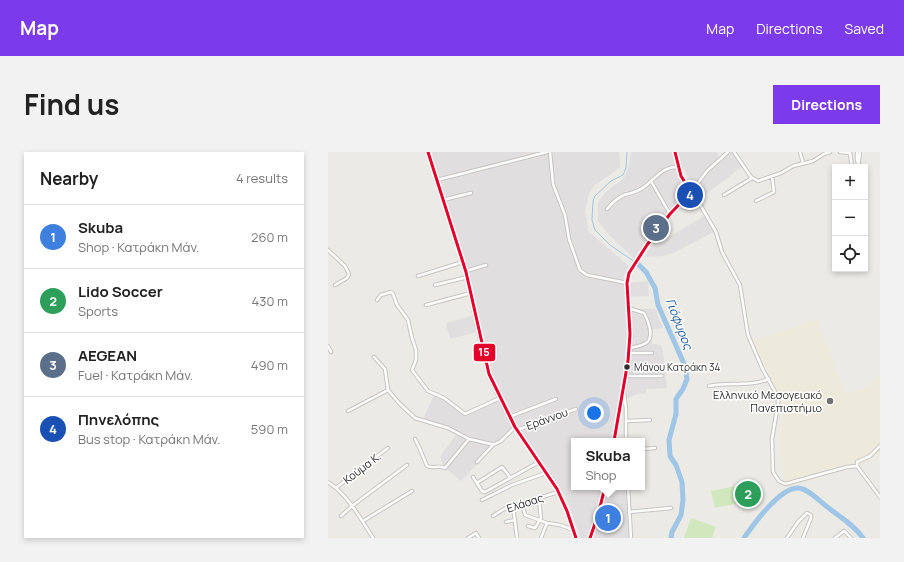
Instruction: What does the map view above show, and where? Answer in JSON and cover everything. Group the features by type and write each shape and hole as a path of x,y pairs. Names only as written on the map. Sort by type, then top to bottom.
{"street":[{"path":"428,152 468,277 485,362 500,398 516,428 558,492 576,538"},
{"path":"436,180 547,152"},
{"path":"550,152 553,184 564,215 569,239 580,270 590,276 627,283"},
{"path":"675,152 681,176 716,232 722,252 740,285 748,335 757,358 778,397 772,439 773,472 779,481 785,484 847,467 857,466"},
{"path":"615,438 624,394 630,348 627,283 631,269 670,214 691,192 707,171 728,152"},
{"path":"734,152 752,178 758,181 785,171 793,166 813,161 830,152"},
{"path":"800,152 803,163"},
{"path":"840,152 849,153 851,164"},
{"path":"858,152 859,164"},
{"path":"607,209 615,200 644,188 663,170 669,167 678,167"},
{"path":"756,201 774,192 772,176"},
{"path":"724,195 752,178"},
{"path":"651,181 670,214"},
{"path":"443,200 472,193"},
{"path":"328,250 345,266 349,274 347,278 335,285"},
{"path":"418,276 463,262"},
{"path":"466,271 486,265"},
{"path":"435,285 468,277"},
{"path":"377,300 383,294 391,292 393,294 397,305 403,312 410,326 416,350 416,360 412,370 428,391 444,398 466,414 500,398"},
{"path":"426,305 471,293"},
{"path":"628,308 644,313 647,318 650,334 648,341 644,345 630,348"},
{"path":"328,346 331,352"},
{"path":"629,353 652,353"},
{"path":"374,358 385,369 388,390 415,418 448,428 469,439 494,444"},
{"path":"626,376 662,376"},
{"path":"709,386 753,383 769,379"},
{"path":"348,411 388,390"},
{"path":"624,394 626,438"},
{"path":"510,417 556,399"},
{"name":"Εράννου","path":"516,428 576,409"},
{"path":"626,421 650,420"},
{"path":"477,462 494,444 516,428"},
{"path":"415,440 421,450 427,466 430,468 440,466 445,468 469,439"},
{"path":"857,466 857,462 870,456 880,446"},
{"name":"Κούμα Κ.","path":"336,488 388,448"},
{"path":"645,449 655,448"},
{"path":"474,477 482,491 485,492 539,462"},
{"path":"341,516 407,465"},
{"path":"477,483 502,466 510,477"},
{"path":"857,466 880,497"},
{"path":"482,500 512,484 546,473"},
{"path":"328,482 336,488 363,521 373,537 368,538"},
{"path":"363,521 412,490"},
{"path":"590,538 604,490"},
{"path":"628,490 631,538"},
{"name":"Ελάσας","path":"493,516 504,509 558,492"},
{"path":"528,526 536,528 540,520 539,499"},
{"path":"522,504 525,515 547,523 558,524 573,530"},
{"path":"513,506 517,538"},
{"path":"629,512 671,508"},
{"path":"787,538 803,515 808,513 811,515 811,518 803,538"},
{"path":"506,522 515,520"},
{"path":"541,538 547,523"},
{"path":"835,538 845,531 851,538"},
{"path":"468,538 476,533 480,538"}],"shaded area":[{"path":"431,152 619,152 620,167 595,185 589,193 585,211 588,228 587,230 629,266 624,274 623,285 648,281 649,296 625,297 625,308 655,309 663,328 653,329 652,344 661,345 667,388 646,389 646,393 638,394 619,402 612,438 571,438 571,490 625,490 629,538 580,538 564,494 516,424 492,446 494,446 461,481 444,467 440,457 458,432 423,419 434,395 446,401 461,413 467,415 502,398 490,370 481,331 450,339 446,323 478,314 466,261 442,192"},
{"path":"631,152 672,152 677,173 686,188 685,196 672,210 635,259 610,236 598,221 598,202 606,192 624,178 629,166"},
{"path":"677,152 717,152 720,161 732,152 743,166 701,198 679,162"},
{"path":"704,216 714,232 673,253 663,256 644,257 659,236 664,240"},
{"name":"Ελληνικό Μεσογειακό Πανεπιστήμιο","path":"817,320 846,394 868,387 880,374 880,452 868,462 786,487 782,467 781,432 784,408 753,340"}],"green space":[{"path":"754,479 759,505 742,508 737,483"},
{"path":"736,486 739,503 715,508 711,491"},
{"path":"691,518 716,527 712,538 684,538"}],"waterway":[{"name":"Γιόφυρος","path":"627,152 626,168 623,175 611,181 595,196 593,201 592,220 595,230 610,245 635,262"},
{"name":"Γιόφυρος","path":"636,262 646,272 655,288 658,305 685,366 687,379 683,389 676,399 676,414 669,440 670,456 676,465 682,482 683,500 681,515 672,532 671,538"},
{"name":"Γιόφυρος","path":"744,538 768,507 784,493 792,489 799,488 814,496 851,525 863,538"}],"transit line":[{"name":"15","path":"428,152 466,272 489,374 515,427 557,489 567,511 576,538"},
{"name":"15","path":"615,438 628,361 630,334 627,283 629,273 670,214 691,192 681,176 675,152"},
{"name":"15","path":"590,538 604,490"}],"place":[{"name":"Πηνελόπης","path":"690,195"},
{"name":"AEGEAN","path":"656,228"},
{"name":"Μάνου Κατράκη 34","path":"627,367"},
{"name":"Ελληνικό Μεσογειακό Πανεπιστήμιο","path":"830,401"},
{"name":"Lido Soccer","path":"748,494"},
{"name":"Skuba","path":"608,518"}]}
